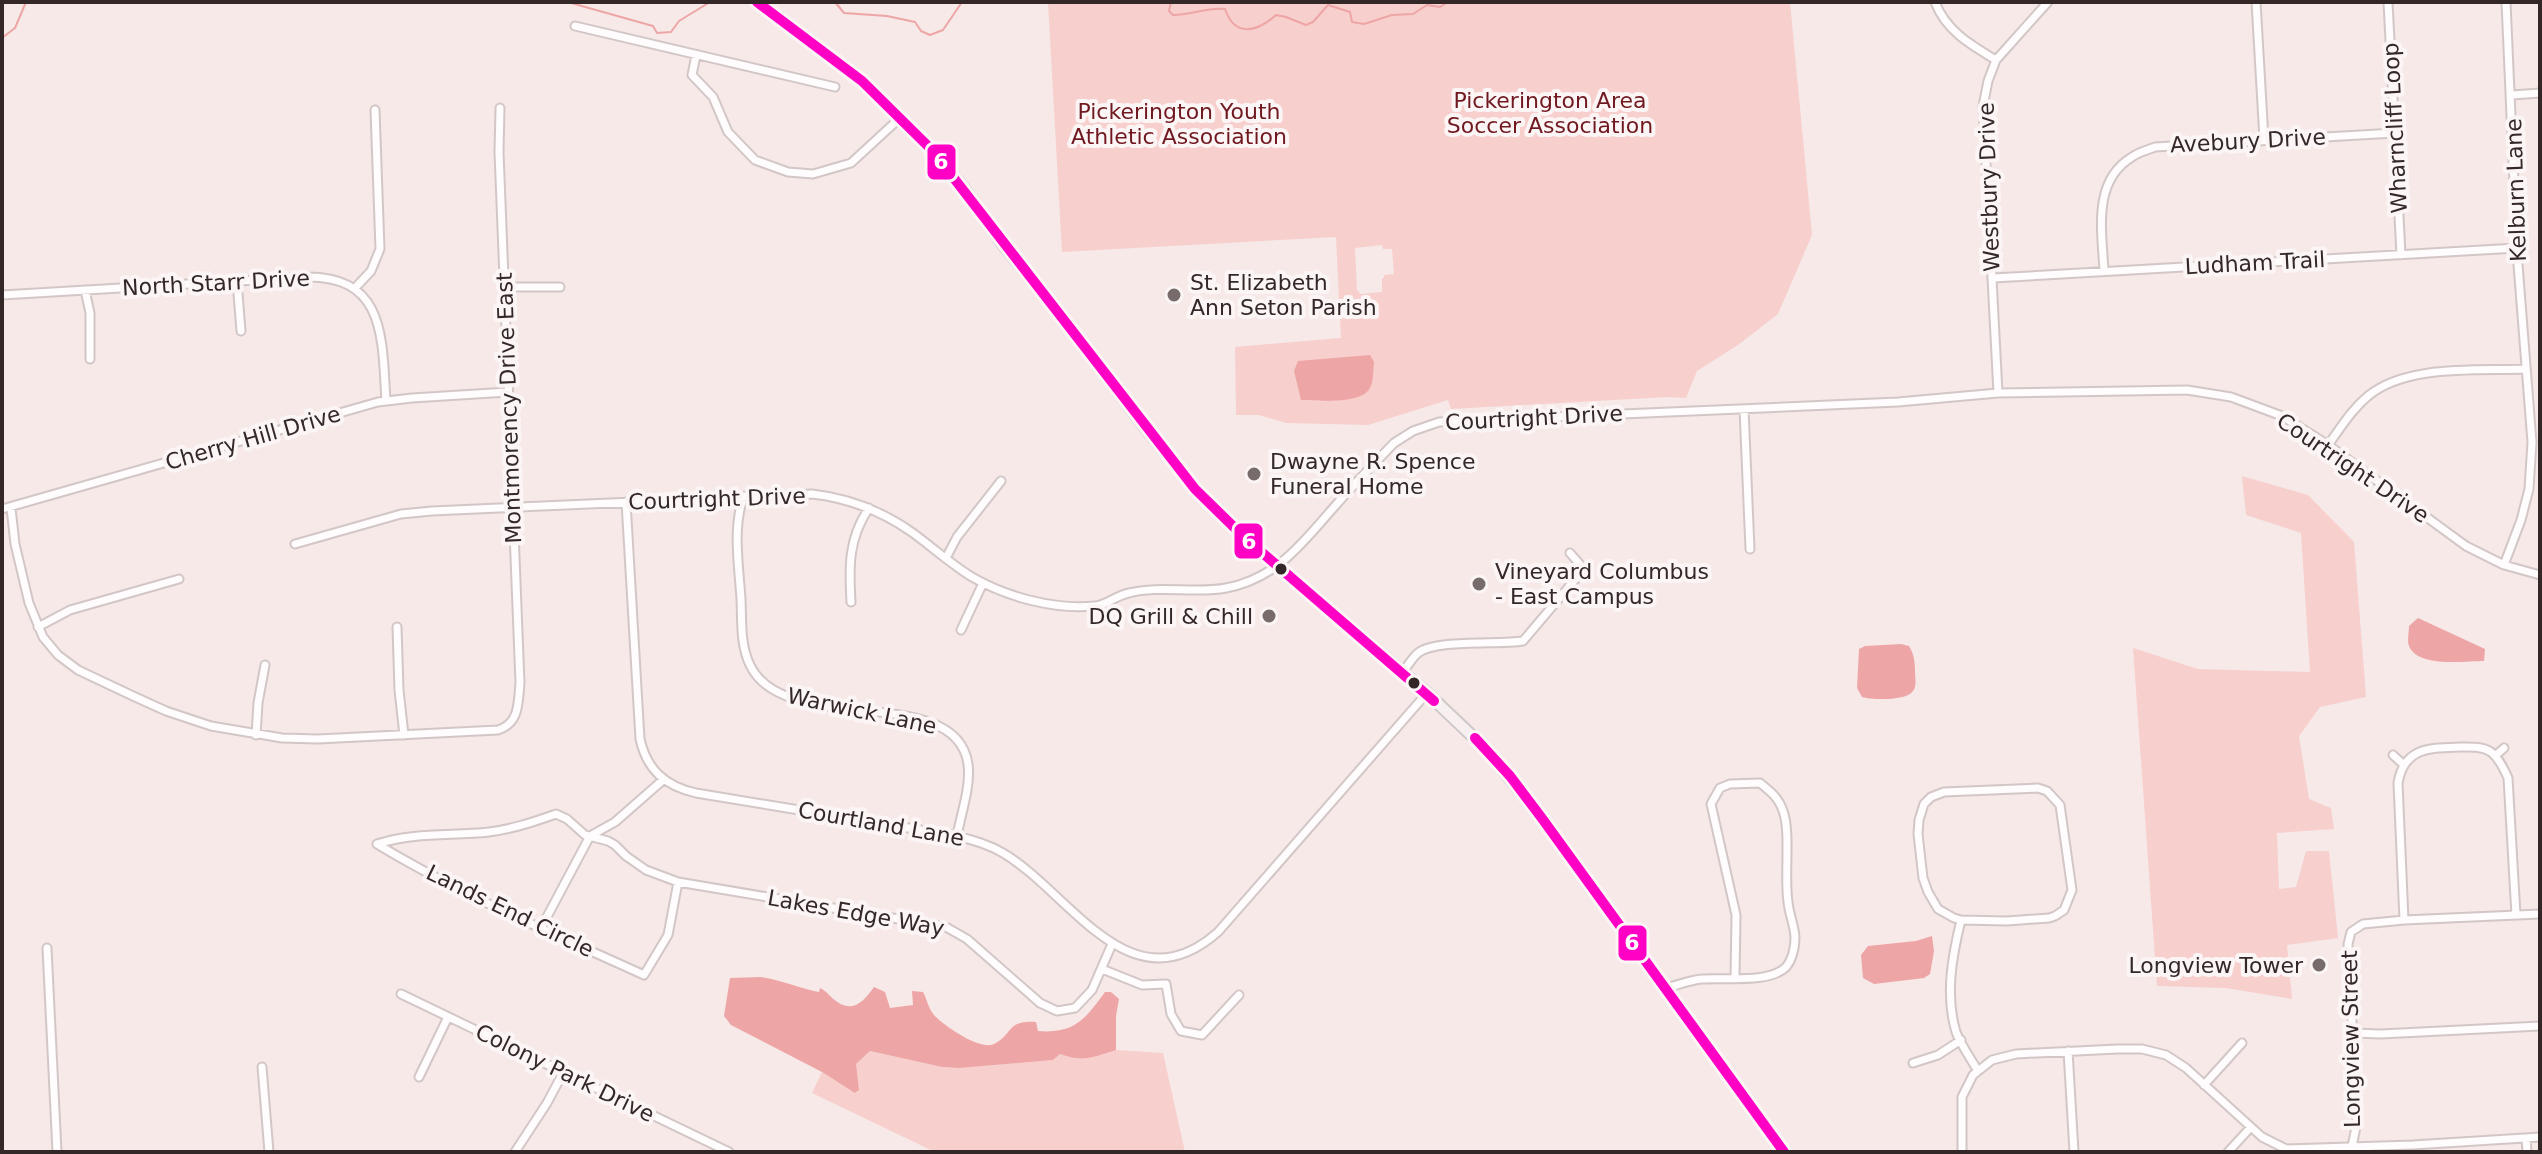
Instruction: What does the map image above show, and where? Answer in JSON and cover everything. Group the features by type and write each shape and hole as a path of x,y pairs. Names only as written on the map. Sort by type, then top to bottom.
{"main road":[{"path":"757,2 833,58 901,117 965,190 1002,243 1179,470 1221,515 1427,693 1487,750 1510,776 1784,1152"}],"street":[{"path":"1935,2 1943,19 1956,34 1996,60"},
{"name":"Westbury Drive","path":"1998,393 1983,106 1996,60 2048,2"},
{"path":"2256,2 2264,139"},
{"name":"Wharncliff Loop","path":"2388,2 2401,255"},
{"name":"Kelburn Lane","path":"2504,565 2529,489 2532,442 2517,248 2506,2"},
{"path":"575,26 835,87"},
{"path":"696,55 692,75 713,97 728,132 755,160 788,172 813,174 851,163 901,117"},
{"path":"2512,95 2540,93"},
{"name":"Montmorency Drive East","path":"404,735 498,730 513,722 517,707 519,659 499,152 500,108"},
{"path":"375,110 380,249 371,271 355,288 367,300 377,325 386,401"},
{"name":"Avebury Drive","path":"2104,271 2103,196 2114,172 2132,156 2155,147 2395,133"},
{"name":"Ludham Trail","path":"1993,278 2517,248"},
{"name":"North Starr Drive","path":"2,295 316,277 339,280 355,288"},
{"path":"237,281 241,331"},
{"path":"504,287 560,287"},
{"path":"85,290 90,313 90,359"},
{"path":"2328,445 2355,409 2385,384 2425,374 2526,369"},
{"name":"Courtright Drive","path":"295,544 401,514 812,494 869,508 892,519 983,583 1038,602 1098,606 1129,592 1171,588 1222,589 1251,580 1278,566 1295,553 1394,443 1413,431 1439,422 1898,402 1998,393 2187,390 2231,397 2282,416 2328,445 2466,546 2504,565 2540,575"},
{"name":"Cherry Hill Drive","path":"6,508 352,408 386,401 508,392"},
{"path":"1744,409 1750,549"},
{"path":"946,558 957,537 1001,481"},
{"name":"Warwick Lane","path":"744,496 739,508 737,532 743,640 755,674 772,690 794,699 924,720 953,735 962,746 969,768 957,836"},
{"path":"541,928 590,836 615,822 663,780 647,761 640,739 626,502"},
{"path":"6,508 29,603 50,647 78,670 188,719 256,735 299,739 404,735 397,627"},
{"path":"851,602 851,548 858,526 869,508"},
{"path":"1402,673 1419,652 1437,645 1523,641 1584,569 1570,553"},
{"path":"38,627 70,610 179,579"},
{"path":"961,630 983,583"},
{"path":"256,735 265,665"},
{"name":"Courtland Lane","path":"663,780 696,793 957,836 981,843 1004,853 1112,944 1139,956 1163,957 1187,952 1210,939 1427,693"},
{"path":"2404,920 2398,783 2404,765 2413,755 2431,748 2483,749 2495,756 2508,778 2516,915"},
{"path":"2495,756 2504,748"},
{"path":"2393,755 2404,765"},
{"path":"1666,988 1698,979 1735,978 1762,977 1785,968 1792,958 1795,937 1785,872 1785,813 1777,799 1760,783 1730,784 1720,788 1711,804 1736,915 1735,978"},
{"path":"2038,788 2047,791 2060,805 2063,819 2072,890 2064,910 2049,918 1961,920 1938,909 1924,882 1918,834 1924,804 1931,797 1944,792 2038,788"},
{"name":"Lakes Edge Way","path":"377,844 413,836 522,827 556,814 590,836 608,841 646,870 678,882 946,927 967,939 1040,1003 1057,1011 1075,1008 1092,990 1112,944"},
{"name":"Lands End Circle","path":"377,844 541,928 644,975 668,935 678,882"},
{"name":"Longview Street","path":"2352,1147 2357,1122 2348,944 2351,932 2363,924 2404,920 2540,914"},
{"path":"1961,920 1950,974 1954,1020 1978,1071"},
{"path":"47,948 57,1152"},
{"path":"1102,969 1142,985 1166,984 1171,1014 1181,1031 1202,1035 1239,995"},
{"name":"Colony Park Drive","path":"401,994 729,1152"},
{"path":"419,1077 448,1017"},
{"path":"2353,1033 2540,1026"},
{"path":"1913,1063 1938,1055 1961,1040"},
{"path":"2204,1085 2242,1043"},
{"path":"1962,1152 1962,1097 1973,1075 1992,1060 2016,1054 2142,1049 2166,1055 2186,1068 2262,1137 2286,1149 2413,1148 2540,1137"},
{"path":"2068,1051 2074,1152"},
{"path":"262,1067 269,1152"},
{"path":"515,1152 563,1073"},
{"path":"2228,1152 2251,1127"},
{"path":"2526,1138 2527,1152"}],"green space":[{"path":"1048,2 1790,2 1812,235 1778,314 1697,371 1686,398 1451,409 1448,400 1368,425 1286,423 1259,415 1236,415 1235,347 1341,338 1336,237 1062,252","holes":["1382,245 1383,249 1392,249 1394,274 1384,275 1382,292 1361,294 1357,290 1355,248"]},
{"path":"2242,476 2308,495 2354,542 2366,697 2320,707 2299,736 2309,799 2331,808 2334,829 2277,833 2279,889 2296,887 2306,851 2329,851 2338,938 2287,945 2292,999 2226,988 2157,986 2133,648 2198,669 2310,672 2301,533 2246,515"},
{"path":"1116,1050 1163,1053 1185,1152 935,1152 812,1093 822,1072 856,1093 859,1089 855,1064 870,1051 959,1068 1053,1060 1060,1054 1088,1058"}],"shaded area":[{"path":"1370,355 1374,362 1373,378 1365,393 1349,399 1301,400 1294,371 1298,361"},
{"path":"2418,618 2485,649 2484,661 2442,662 2414,653 2408,644 2409,626"},
{"path":"1901,644 1909,646 1913,655 1916,682 1913,691 1897,698 1862,697 1857,688 1859,649"},
{"path":"1932,936 1934,951 1930,974 1924,978 1874,984 1863,978 1861,955 1868,946 1916,941"},
{"path":"761,977 819,992 820,988 842,1005 848,1006 858,1004 874,987 885,992 890,1008 913,1005 912,991 923,992 934,1015 962,1036 988,1045 1000,1040 1019,1023 1036,1022 1038,1031 1070,1027 1085,1017 1105,992 1111,992 1119,999 1116,1050 1088,1058 1060,1054 1053,1060 959,1068 870,1051 856,1064 859,1090 855,1093 822,1072 731,1025 724,1016 730,978"}],"waterway":[{"path":"2,38 15,28 26,2"},
{"path":"557,2 571,3 653,26 657,33 671,32 679,21 710,2"},
{"path":"835,2 844,13 887,16 915,22 921,31 930,35 943,30 962,2"},
{"path":"1171,2 1169,11 1173,15 1225,9 1235,25 1247,29 1261,25 1276,15 1306,25 1313,22 1328,5 1350,12 1352,22 1364,24 1392,15 1413,14 1427,5 1440,7 1448,2"}],"transit line":[{"name":"6","path":"757,2 862,81 932,150 1195,489 1244,537 1434,701"},
{"name":"6","path":"1475,738 1510,776 1541,817 1784,1152"}],"place":[{"name":"St. Elizabeth Ann Seton Parish","path":"1174,295"},
{"name":"Dwayne R. Spence Funeral Home","path":"1254,474"},
{"name":"Vineyard Columbus - East Campus","path":"1479,584"},
{"name":"DQ Grill & Chill","path":"1269,616"},
{"name":"Longview Tower","path":"2319,965"}],"park label":[{"name":"Pickerington Area Soccer Association","path":"1550,112"},
{"name":"Pickerington Youth Athletic Association","path":"1179,124"}]}
